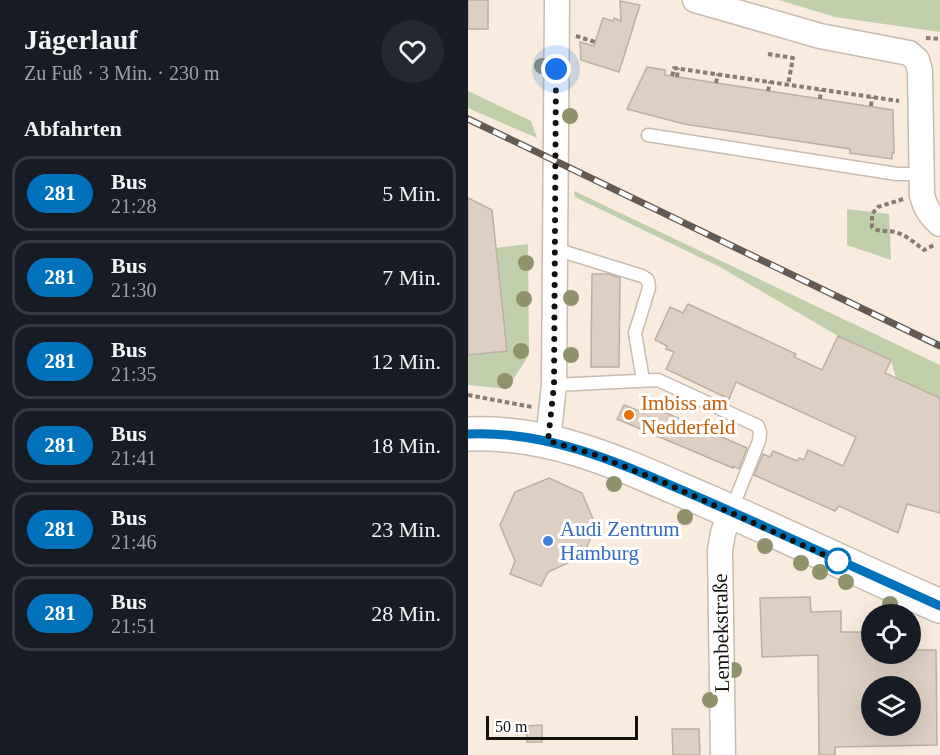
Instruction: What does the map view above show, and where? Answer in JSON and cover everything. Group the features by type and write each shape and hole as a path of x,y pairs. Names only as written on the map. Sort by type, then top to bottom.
{"main road":[{"path":"468,434 516,435 548,441 593,454 730,512 940,606"}],"street":[{"path":"548,441 554,385 557,0"},
{"path":"695,0 820,36 909,53 917,60 920,71 921,185 925,207 940,224"},
{"name":"Lembekstraße","path":"723,755 720,550 730,512"}],"lane":[{"path":"648,135 897,174 921,185"},
{"path":"555,249 642,276 648,280 649,288 635,333 644,380"},
{"path":"554,385 657,380 758,426 759,441 730,512"}],"path":[{"path":"768,54 793,58 788,85"},
{"path":"675,77 674,68 678,68 920,104"},
{"path":"716,83 717,74"},
{"path":"768,91 770,82"},
{"path":"820,99 821,90"},
{"path":"870,106 872,97"},
{"path":"921,185 900,200 878,207 872,214 872,227 878,231 906,236 924,250 934,244 940,246"},
{"path":"468,395 532,407"}],"green space":[{"path":"779,0 940,0 940,32 835,17"},
{"path":"468,91 531,121 537,138 468,108"},
{"path":"574,191 940,365 940,398 896,378 891,360 838,336 720,267 575,197"},
{"path":"847,209 889,214 891,260 847,245"},
{"path":"528,244 529,355 507,389 468,385 468,355 507,351 496,248"}],"building":[{"path":"468,0 488,0 488,29 468,29"},
{"path":"620,1 640,5 619,72 581,60 580,42 594,46 603,18 613,21 614,18 621,21"},
{"path":"647,67 665,70 665,75 893,110 894,153 892,153 892,159 850,153 850,149 684,124 627,109"},
{"path":"468,198 492,210 507,351 468,355"},
{"path":"592,274 609,274 620,278 619,367 591,367"},
{"path":"688,304 796,354 794,357 822,370 838,336 891,360 885,373 940,398 940,513 907,504 898,533 839,506 835,511 754,475 763,454 770,457 773,451 797,461 799,458 804,460 808,450 843,466 856,437 736,382 729,399 666,369 674,352 655,340 670,307 683,313"},
{"path":"624,405 644,413 648,405 747,448 739,469 617,419"},
{"name":"Audi Zentrum Hamburg","path":"549,478 582,493 596,526 583,556 548,572 541,586 510,574 515,561 500,525 515,492"},
{"path":"810,597 811,612 841,611 841,632 861,632 861,664 921,664 921,650 936,650 937,745 835,747 835,755 819,755 818,655 762,657 760,598"},
{"path":"542,725 542,742 527,742 527,726"},
{"path":"672,729 699,729 700,755 673,755"}],"railway":[{"path":"468,119 940,346"}],"bus line":[{"name":"281","path":"468,434 528,436 593,454 665,483 940,606"}],"place":[{"name":"Imbiss am Nedderfeld","path":"629,415"},
{"name":"Audi Zentrum Hamburg","path":"548,541"}],"route":[{"path":"556,69 554,385 548,441 593,454 665,483 838,561"}]}
